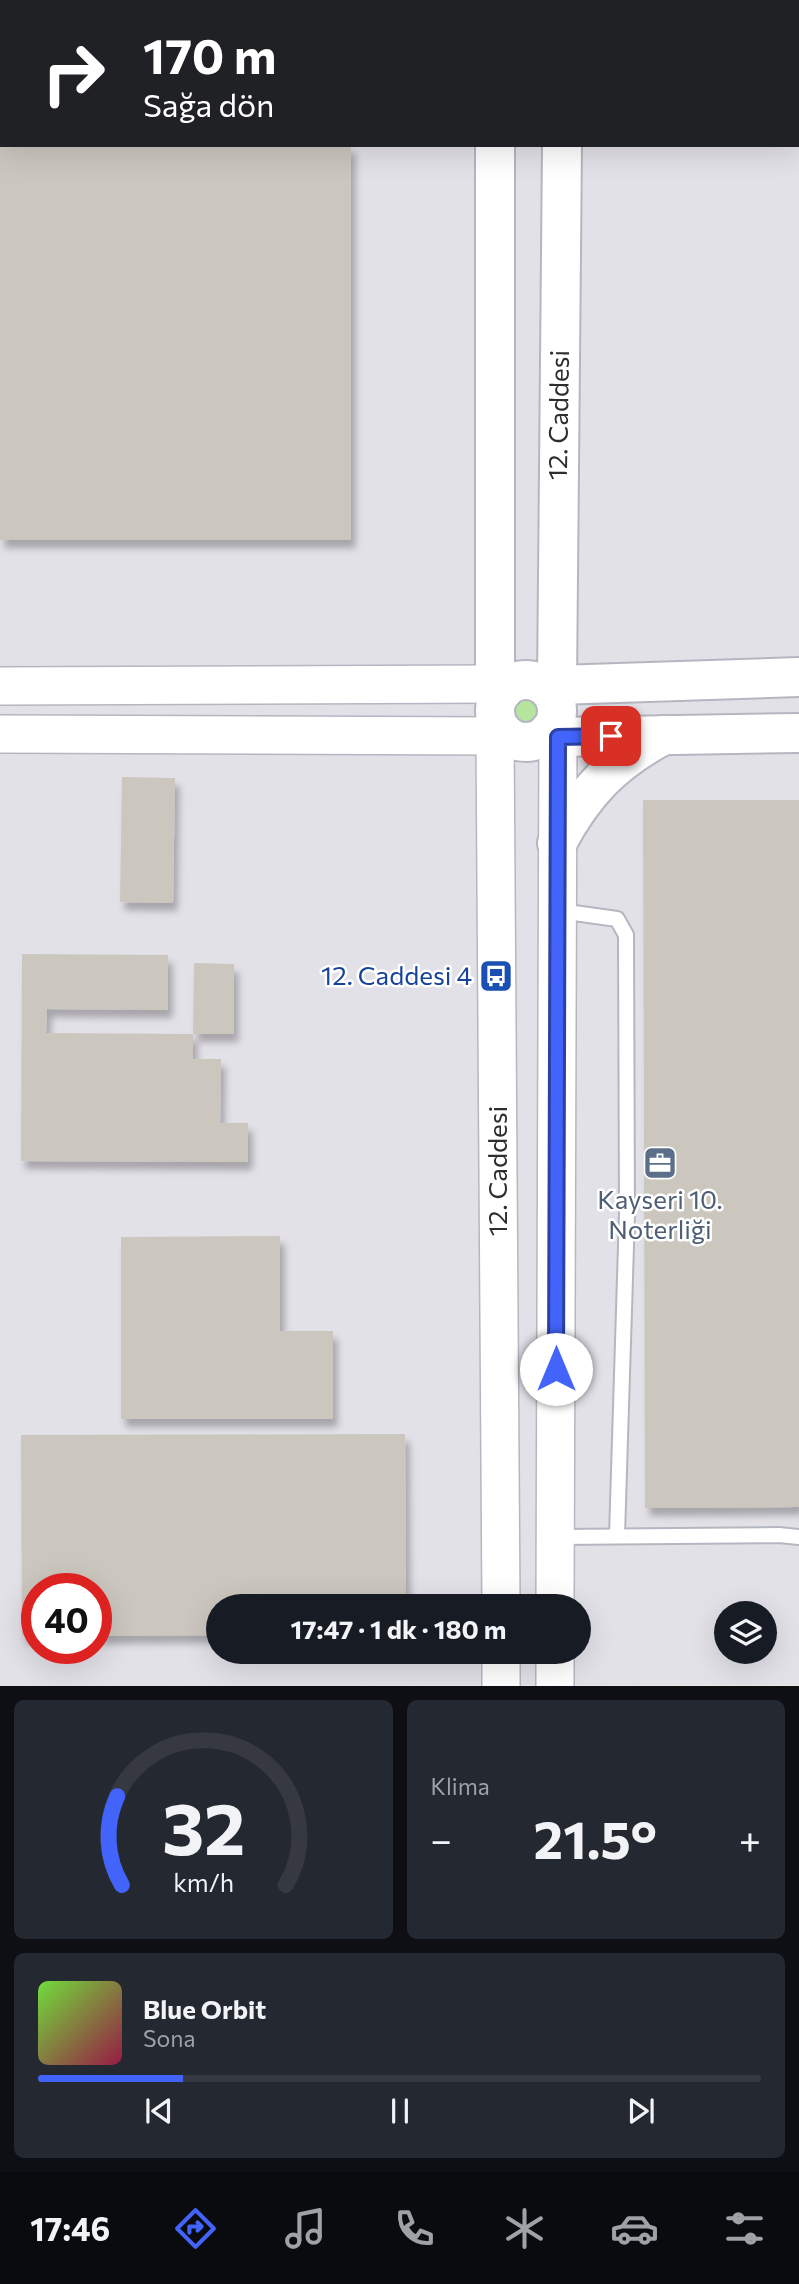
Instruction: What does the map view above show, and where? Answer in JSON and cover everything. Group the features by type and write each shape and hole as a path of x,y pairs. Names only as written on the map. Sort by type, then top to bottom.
{"main road":[{"path":"495,147 499,688 495,710 499,733 520,741 531,741 554,734 799,733"},
{"name":"12. Caddesi","path":"553,688 562,147"},
{"path":"499,688 521,680 553,688 799,677"},
{"path":"553,688 557,711 554,734"},
{"path":"557,843 585,797 603,777 622,760 664,735"}],"street":[{"path":"0,686 499,688"},
{"path":"0,733 499,733"},
{"name":"12. Caddesi","path":"499,733 500,1594"},
{"path":"554,734 557,843 555,1594"},
{"path":"501,1664 501,1685"},
{"path":"555,1664 555,1685"}],"lane":[{"path":"557,911 617,919 626,935 627,1213 617,1536"},
{"path":"555,1537 799,1537"}],"shaded area":[{"path":"0,147 799,147 799,1685 0,1686"}],"green space":[{"path":"526,692 539,698 545,711 539,724 526,730 513,724 507,711 513,698"}],"building":[{"path":"0,147 351,147 351,540 0,540"},
{"path":"122,777 175,778 173,903 120,902"},
{"path":"643,800 799,800 799,1507 645,1508"},
{"path":"22,954 168,955 168,1010 47,1009 46,1033 193,1034 193,1059 221,1059 220,1123 248,1123 248,1162 21,1161"},
{"path":"194,963 234,964 234,1034 193,1034"},
{"path":"280,1236 280,1331 333,1331 333,1419 121,1419 121,1237"},
{"path":"405,1434 406,1594 206,1594 206,1635 112,1636 112,1573 22,1573 21,1435"}],"place":[{"name":"12. Caddesi 4","path":"496,976"},
{"name":"Kayseri 10. Noterliği","path":"660,1163"}],"route":[{"path":"556,1369 558,737 611,736"}]}
